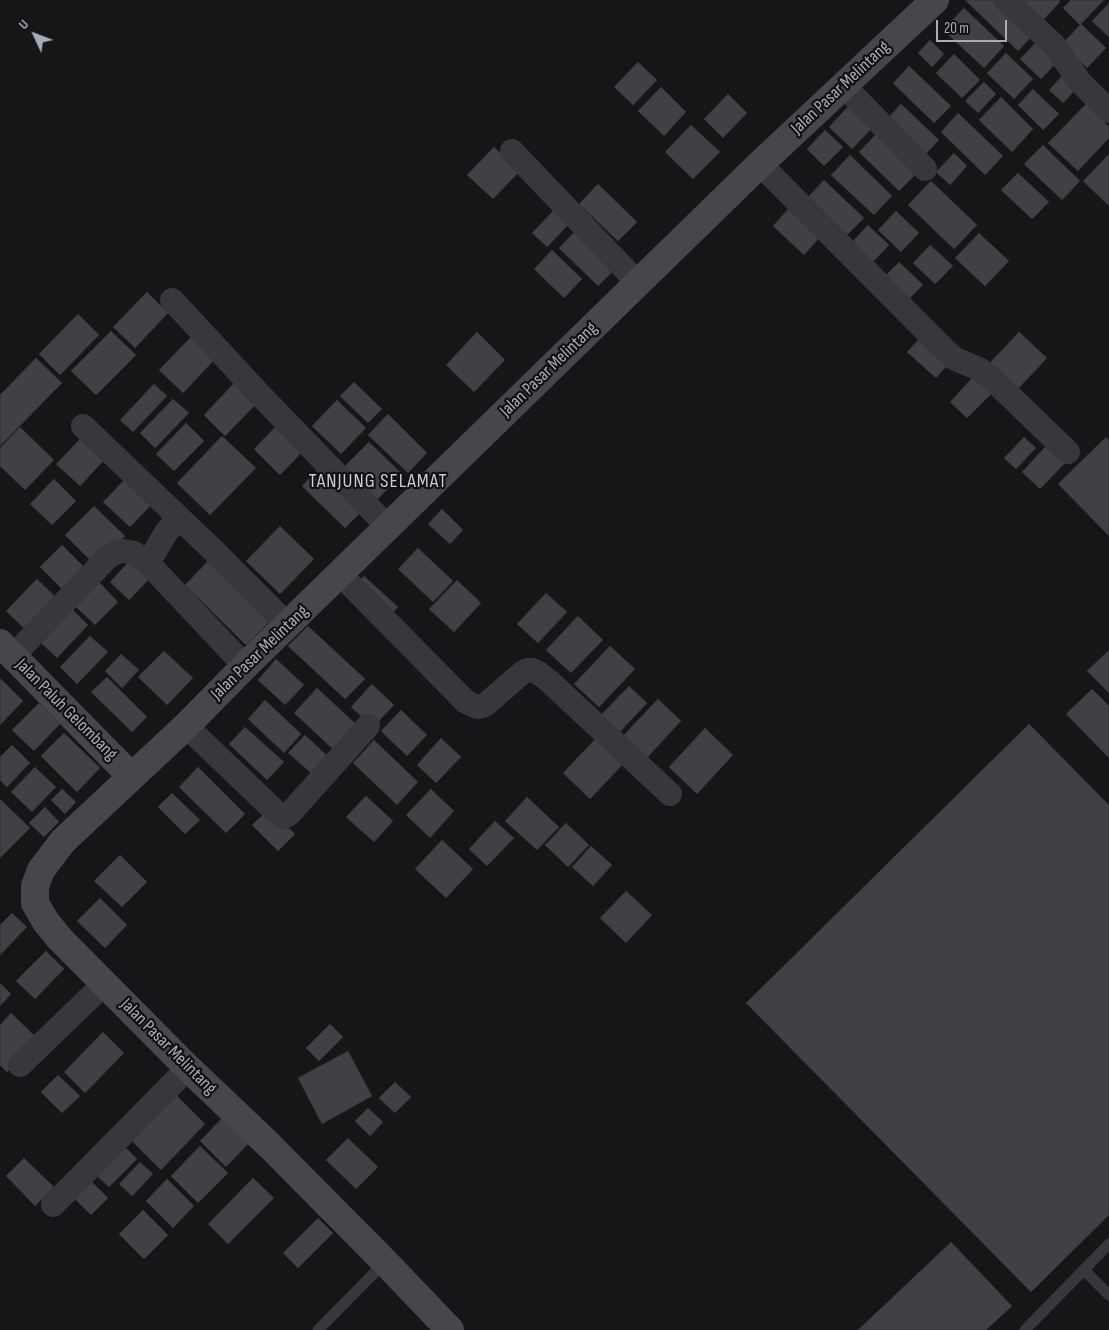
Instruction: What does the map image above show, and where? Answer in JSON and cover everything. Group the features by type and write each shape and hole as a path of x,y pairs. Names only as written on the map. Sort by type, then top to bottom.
{"street":[{"name":"Jalan Pasar Melintang","path":"450,1330 269,1145 188,1068 60,939 46,922 35,903 35,886 41,870 64,841 186,726 245,666 760,164 935,0"},
{"path":"1006,0 1054,45 1080,82 1109,112"},
{"path":"843,86 925,169"},
{"path":"512,151 638,283"},
{"path":"760,164 955,359 980,369 989,376 1068,452"},
{"path":"172,300 262,397 388,527"},
{"path":"83,426 288,625"},
{"path":"148,563 167,531 179,518"},
{"path":"6,650 107,558 116,552 124,551 134,552 148,563 245,666"},
{"path":"340,574 466,702 477,708 485,706 522,673 527,670 539,673 670,794"},
{"name":"Jalan Paluh Gelombang","path":"6,650 131,776"},
{"path":"186,726 283,817 292,811 368,726"},
{"path":"20,1065 104,984"},
{"path":"53,1205 188,1068"}],"lane":[{"path":"1025,1330 1109,1244"},
{"path":"318,1330 385,1262"},
{"path":"1084,1270 1109,1295"}],"building":[{"path":"965,0 1003,0 1036,32 1018,51"},
{"path":"1019,0 1059,0 1060,2 1041,22"},
{"path":"1071,0 1104,0 1080,25 1063,8"},
{"path":"1109,3 1109,37 1092,21"},
{"path":"964,8 1004,46 984,68 943,30"},
{"path":"1081,24 1106,48 1087,68 1062,44"},
{"path":"1040,38 1061,58 1041,79 1020,59"},
{"path":"930,40 944,54 932,67 918,53"},
{"path":"1006,53 1033,79 1014,99 987,73"},
{"path":"954,54 980,80 962,98 936,73"},
{"path":"638,62 657,80 633,105 614,87"},
{"path":"909,66 951,106 934,123 893,83"},
{"path":"1063,75 1077,88 1063,103 1049,90"},
{"path":"984,82 996,94 978,113 965,101"},
{"path":"661,87 686,112 664,136 638,111"},
{"path":"1033,89 1059,114 1043,130 1018,105"},
{"path":"728,94 747,113 723,138 704,119"},
{"path":"1001,97 1033,129 1012,152 979,120"},
{"path":"853,101 876,124 852,149 829,127"},
{"path":"901,104 939,140 922,158 885,121"},
{"path":"1086,104 1109,127 1109,138 1078,171 1048,143"},
{"path":"958,113 1003,156 985,175 941,132"},
{"path":"691,125 720,152 693,179 665,152"},
{"path":"825,130 843,147 824,166 807,149"},
{"path":"880,130 921,169 899,191 859,152"},
{"path":"1043,145 1080,181 1062,200 1024,164"},
{"path":"494,147 520,171 493,199 467,175"},
{"path":"954,153 967,166 950,185 936,172"},
{"path":"1109,154 1109,206 1083,181"},
{"path":"850,155 892,196 874,215 831,175"},
{"path":"1018,173 1049,202 1032,219 1001,190"},
{"path":"824,180 864,218 847,235 808,197"},
{"path":"931,181 977,225 954,249 908,205"},
{"path":"598,184 637,222 618,241 579,204"},
{"path":"790,207 821,236 804,255 773,226"},
{"path":"555,209 570,223 547,247 532,233"},
{"path":"896,211 919,233 901,252 878,230"},
{"path":"868,225 889,245 873,262 852,242"},
{"path":"578,228 618,266 598,286 559,248"},
{"path":"979,233 1009,261 985,286 955,258"},
{"path":"930,245 953,266 935,284 913,263"},
{"path":"552,250 582,279 564,298 534,269"},
{"path":"899,262 923,285 904,304 880,281"},
{"path":"147,292 168,313 135,348 113,327"},
{"path":"78,314 99,335 60,375 39,354"},
{"path":"111,331 136,355 96,395 71,371"},
{"path":"477,332 505,360 474,392 446,365"},
{"path":"1019,332 1047,358 1014,393 986,367"},
{"path":"195,333 218,356 183,393 159,370"},
{"path":"922,336 950,362 936,378 907,352"},
{"path":"36,358 62,383 0,446 0,395"},
{"path":"974,376 992,393 967,418 950,402"},
{"path":"237,380 259,401 225,436 204,415"},
{"path":"354,382 382,409 368,423 340,396"},
{"path":"154,384 167,396 133,432 120,420"},
{"path":"173,399 189,413 155,448 140,433"},
{"path":"337,400 366,428 341,454 312,426"},
{"path":"388,414 427,453 408,473 368,435"},
{"path":"282,420 308,446 280,475 254,449"},
{"path":"186,423 204,441 174,471 156,454"},
{"path":"20,427 54,460 25,490 0,466 0,448"},
{"path":"83,436 106,458 80,486 56,464"},
{"path":"222,436 256,468 210,515 177,483"},
{"path":"1024,437 1036,448 1016,469 1004,458"},
{"path":"1106,437 1109,441 1109,536 1058,484"},
{"path":"369,442 402,474 376,501 342,469"},
{"path":"1047,445 1065,463 1040,489 1022,472"},
{"path":"320,467 364,509 345,528 302,486"},
{"path":"129,475 155,501 130,527 103,502"},
{"path":"54,479 76,501 52,525 30,504"},
{"path":"94,506 125,536 96,566 65,535"},
{"path":"442,509 463,530 450,544 428,524"},
{"path":"280,526 314,559 280,594 246,561"},
{"path":"62,545 88,571 66,593 40,567"},
{"path":"418,548 453,581 433,602 398,569"},
{"path":"134,556 153,575 129,600 110,582"},
{"path":"212,557 274,617 246,645 185,585"},
{"path":"364,576 398,607 388,617 355,586"},
{"path":"37,579 62,603 31,635 6,611"},
{"path":"457,580 481,603 454,632 429,609"},
{"path":"99,582 118,602 95,625 75,606"},
{"path":"546,593 567,612 538,643 517,624"},
{"path":"71,608 88,625 57,658 39,641"},
{"path":"578,616 603,640 571,673 546,650"},
{"path":"308,626 365,679 345,699 288,646"},
{"path":"90,636 108,652 77,684 60,667"},
{"path":"610,646 635,669 599,707 574,684"},
{"path":"1109,650 1109,693 1087,671"},
{"path":"164,651 193,678 167,705 138,677"},
{"path":"121,654 139,670 122,688 105,671"},
{"path":"276,659 304,685 285,705 258,680"},
{"path":"107,677 147,717 132,732 91,692"},
{"path":"0,678 23,701 0,725"},
{"path":"372,684 394,705 373,727 351,707"},
{"path":"629,686 647,703 619,733 601,715"},
{"path":"317,688 358,726 335,751 294,713"},
{"path":"1092,689 1109,706 1109,758 1066,714"},
{"path":"658,699 681,721 644,761 620,739"},
{"path":"265,700 301,734 284,753 248,719"},
{"path":"39,703 60,724 34,751 12,730"},
{"path":"401,710 427,735 407,756 381,731"},
{"path":"1029,724 1109,805 1109,1215 1031,1292 746,1003"},
{"path":"245,727 284,762 267,780 229,744"},
{"path":"705,728 733,755 697,794 669,767"},
{"path":"64,733 100,768 77,792 41,756"},
{"path":"601,733 628,759 590,799 563,773"},
{"path":"305,735 334,762 318,779 288,753"},
{"path":"441,738 461,757 436,783 417,765"},
{"path":"374,740 418,782 397,805 353,763"},
{"path":"12,745 30,763 7,787 0,780 0,757"},
{"path":"35,767 56,787 32,812 11,792"},
{"path":"198,767 245,814 226,833 179,787"},
{"path":"62,789 76,802 65,814 51,800"},
{"path":"431,789 454,811 430,838 406,815"},
{"path":"172,793 200,820 185,834 158,807"},
{"path":"366,796 393,821 374,842 346,817"},
{"path":"527,797 559,827 537,850 505,821"},
{"path":"0,799 30,828 0,858"},
{"path":"45,807 59,822 44,837 29,823"},
{"path":"269,809 295,834 278,851 252,825"},
{"path":"495,821 514,838 487,866 469,849"},
{"path":"566,823 589,845 568,867 545,845"},
{"path":"442,840 473,869 446,898 415,869"},
{"path":"591,846 612,865 593,886 572,867"},
{"path":"120,855 147,882 122,907 94,881"},
{"path":"626,891 652,915 626,943 600,918"},
{"path":"100,898 127,925 105,948 77,921"},
{"path":"12,913 27,927 0,955 0,925"},
{"path":"46,951 64,969 35,999 16,981"},
{"path":"0,983 11,994 0,1006"},
{"path":"11,1013 39,1040 7,1072 0,1065 0,1025"},
{"path":"330,1024 343,1037 319,1061 306,1048"},
{"path":"103,1032 124,1053 85,1093 64,1072"},
{"path":"348,1051 372,1096 322,1124 298,1078"},
{"path":"58,1075 80,1096 62,1113 41,1092"},
{"path":"395,1082 411,1097 395,1113 379,1098"},
{"path":"176,1095 205,1124 161,1170 131,1140"},
{"path":"368,1108 383,1122 370,1136 355,1121"},
{"path":"224,1116 250,1142 226,1167 200,1141"},
{"path":"348,1138 378,1167 356,1189 326,1160"},
{"path":"121,1143 137,1159 109,1187 93,1172"},
{"path":"200,1146 228,1173 198,1203 171,1176"},
{"path":"24,1158 54,1187 35,1206 6,1176"},
{"path":"140,1162 153,1174 132,1196 119,1184"},
{"path":"87,1177 108,1198 91,1215 70,1194"},
{"path":"253,1178 274,1198 228,1244 208,1224"},
{"path":"167,1179 194,1206 173,1228 146,1201"},
{"path":"143,1210 168,1235 144,1259 119,1234"},
{"path":"318,1218 333,1233 298,1268 283,1253"},
{"path":"951,1242 1012,1306 986,1330 858,1330"}],"district":[{"name":"TANJUNG SELAMAT","path":"378,482"}]}
